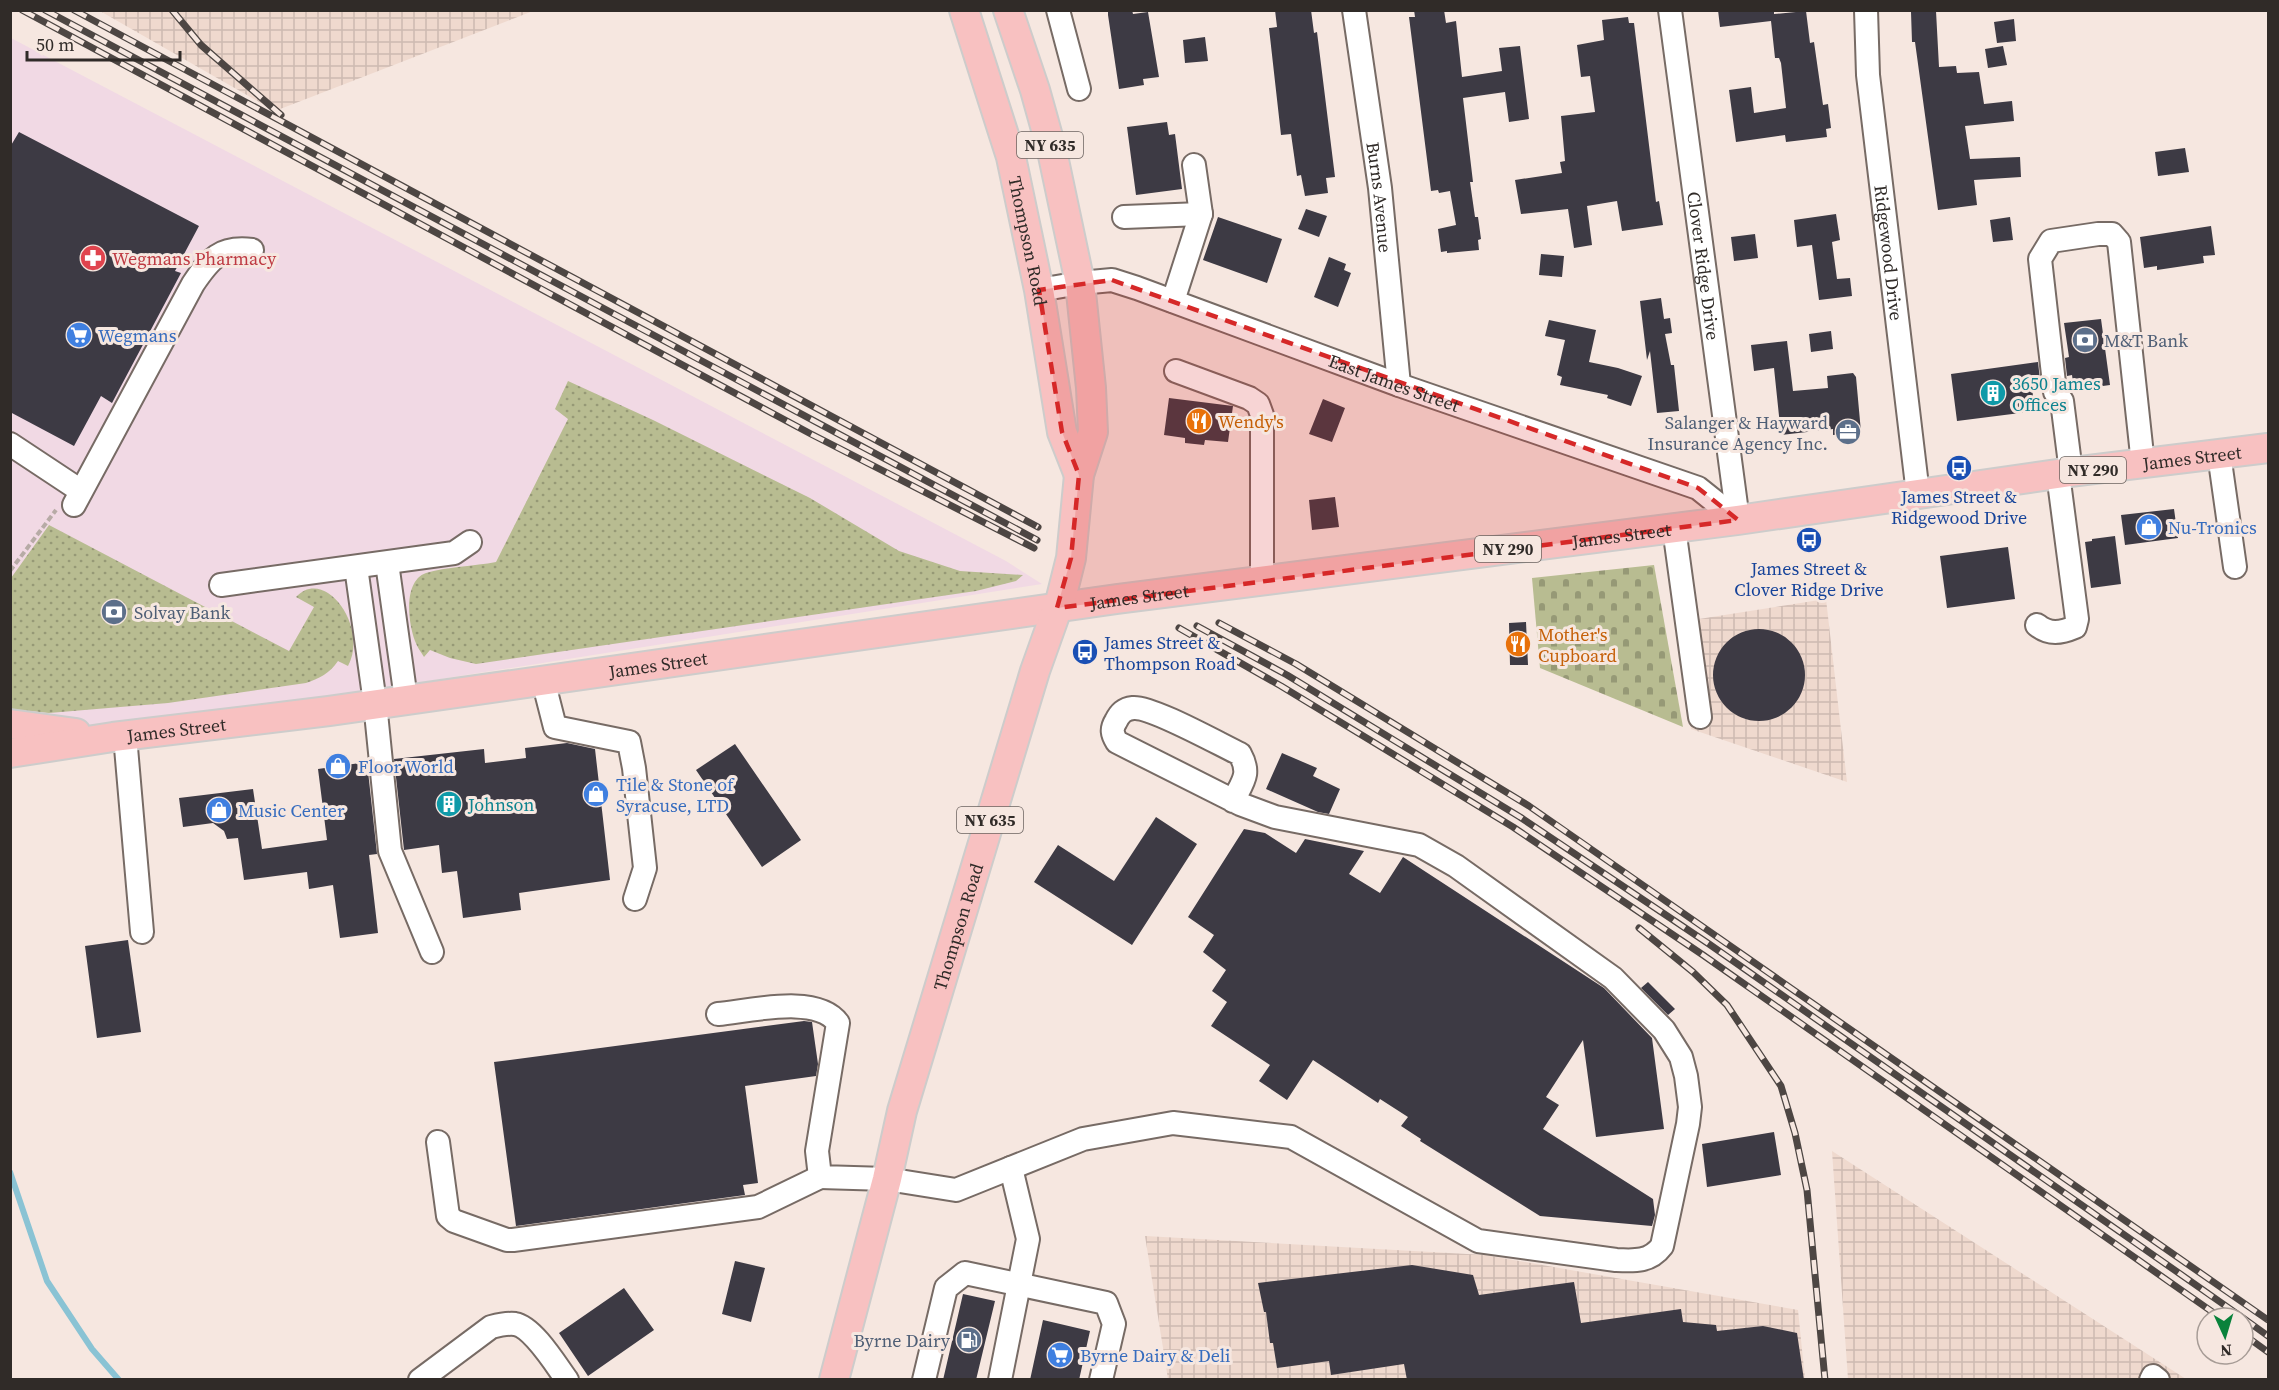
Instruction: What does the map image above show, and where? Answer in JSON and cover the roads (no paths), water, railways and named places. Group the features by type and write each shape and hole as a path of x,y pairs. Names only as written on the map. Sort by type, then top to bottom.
{"main road":[{"name":"Thompson Road","path":"964,10 1011,157 1039,290 1062,432 1079,475"},
{"name":"Thompson Road","path":"834,1380 902,1111 1071,558 1079,475 1093,432 1091,388 1080,283 1052,151 1035,90 1008,10"},
{"name":"James Street","path":"10,753 1057,608 1738,520 2065,473 2268,447"},
{"name":"NY 290","path":"10,724 119,737"}],"street":[{"path":"1058,10 1079,89"},
{"name":"Burns Avenue","path":"1354,10 1380,188 1399,385"},
{"name":"Clover Ridge Drive","path":"1670,10 1738,520"},
{"name":"Ridgewood Drive","path":"1866,10 1868,75 1918,494"},
{"path":"1173,302 1202,214 1194,165"},
{"path":"1124,217 1202,214"},
{"path":"2037,625 2049,633 2066,631 2075,627 2077,619 2065,473 2062,401 2055,392 2040,259 2051,241 2112,234 2120,242 2143,464"},
{"path":"10,444 78,498 193,284 207,263 229,250 252,250"},
{"name":"East James Street","path":"1039,290 1113,280 1399,385 1698,488 1738,520"},
{"path":"1176,371 1249,398 1258,404 1262,415 1262,581"},
{"path":"2219,454 2235,567"},
{"path":"1674,528 1700,717"},
{"path":"221,585 454,553 470,542"},
{"path":"387,563 406,699"},
{"path":"356,567 375,703 390,851 432,952"},
{"path":"543,680 555,727 629,742 645,868 635,899"},
{"path":"438,1142 448,1216 454,1221 507,1240 758,1207 820,1177 886,1179 956,1190 1083,1139 1173,1124 1291,1137 1478,1241 1633,1261 1654,1256 1662,1246 1690,1107 1681,1057 1664,1030 1613,978 1456,866 1419,845 1275,817 1233,801 1117,742 1112,734 1113,726 1120,713 1127,709 1145,709 1240,754 1246,766 1245,777 1233,801"},
{"path":"119,737 142,932"},
{"path":"718,1014 801,1005 834,1017 838,1023 817,1151 820,1177"},
{"path":"1000,1380 1028,1239 1011,1168"},
{"path":"924,1380 946,1288 965,1273 1106,1303 1114,1324 1101,1380"},
{"path":"420,1380 491,1326 516,1324 527,1328 567,1380"},
{"path":"2151,1380 2153,1376 2158,1380"}],"waterway":[{"path":"10,1172 47,1281 92,1349 119,1380"}],"railway":[{"path":"22,10 811,434 1034,548"},
{"path":"45,10 1037,540"},
{"path":"74,10 1038,527"},
{"path":"172,10 201,45 281,115"},
{"path":"1219,623 1296,664 1529,806 2268,1320"},
{"path":"1197,626 1287,675 1520,817 1709,944 2226,1306"},
{"path":"1179,628 1281,686 1513,827 1703,955 2204,1306"},
{"path":"1639,928 1693,972 1727,1005 1781,1086 1795,1133 1807,1190 1825,1380"},
{"path":"2255,1327 2268,1336"},
{"path":"2255,1343 2268,1352"}],"place":[{"name":"Wegmans Pharmacy","path":"93,258"},
{"name":"Wegmans","path":"79,335"},
{"name":"M&T Bank","path":"2085,340"},
{"name":"3650 James Offices","path":"1993,393"},
{"name":"Wendy's","path":"1199,421"},
{"name":"Salanger & Hayward Insurance Agency Inc.","path":"1848,432"},
{"name":"James Street & Ridgewood Drive","path":"1959,468"},
{"name":"Nu-Tronics","path":"2149,527"},
{"name":"James Street & Clover Ridge Drive","path":"1809,540"},
{"name":"Solvay Bank","path":"114,612"},
{"name":"Mother's Cupboard","path":"1518,644"},
{"name":"James Street & Thompson Road","path":"1085,652"},
{"name":"Floor World","path":"338,766"},
{"name":"Tile & Stone of Syracuse, LTD","path":"596,794"},
{"name":"Johnson","path":"449,804"},
{"name":"Music Center","path":"219,810"},
{"name":"Byrne Dairy","path":"969,1340"},
{"name":"Byrne Dairy & Deli","path":"1060,1355"}]}
